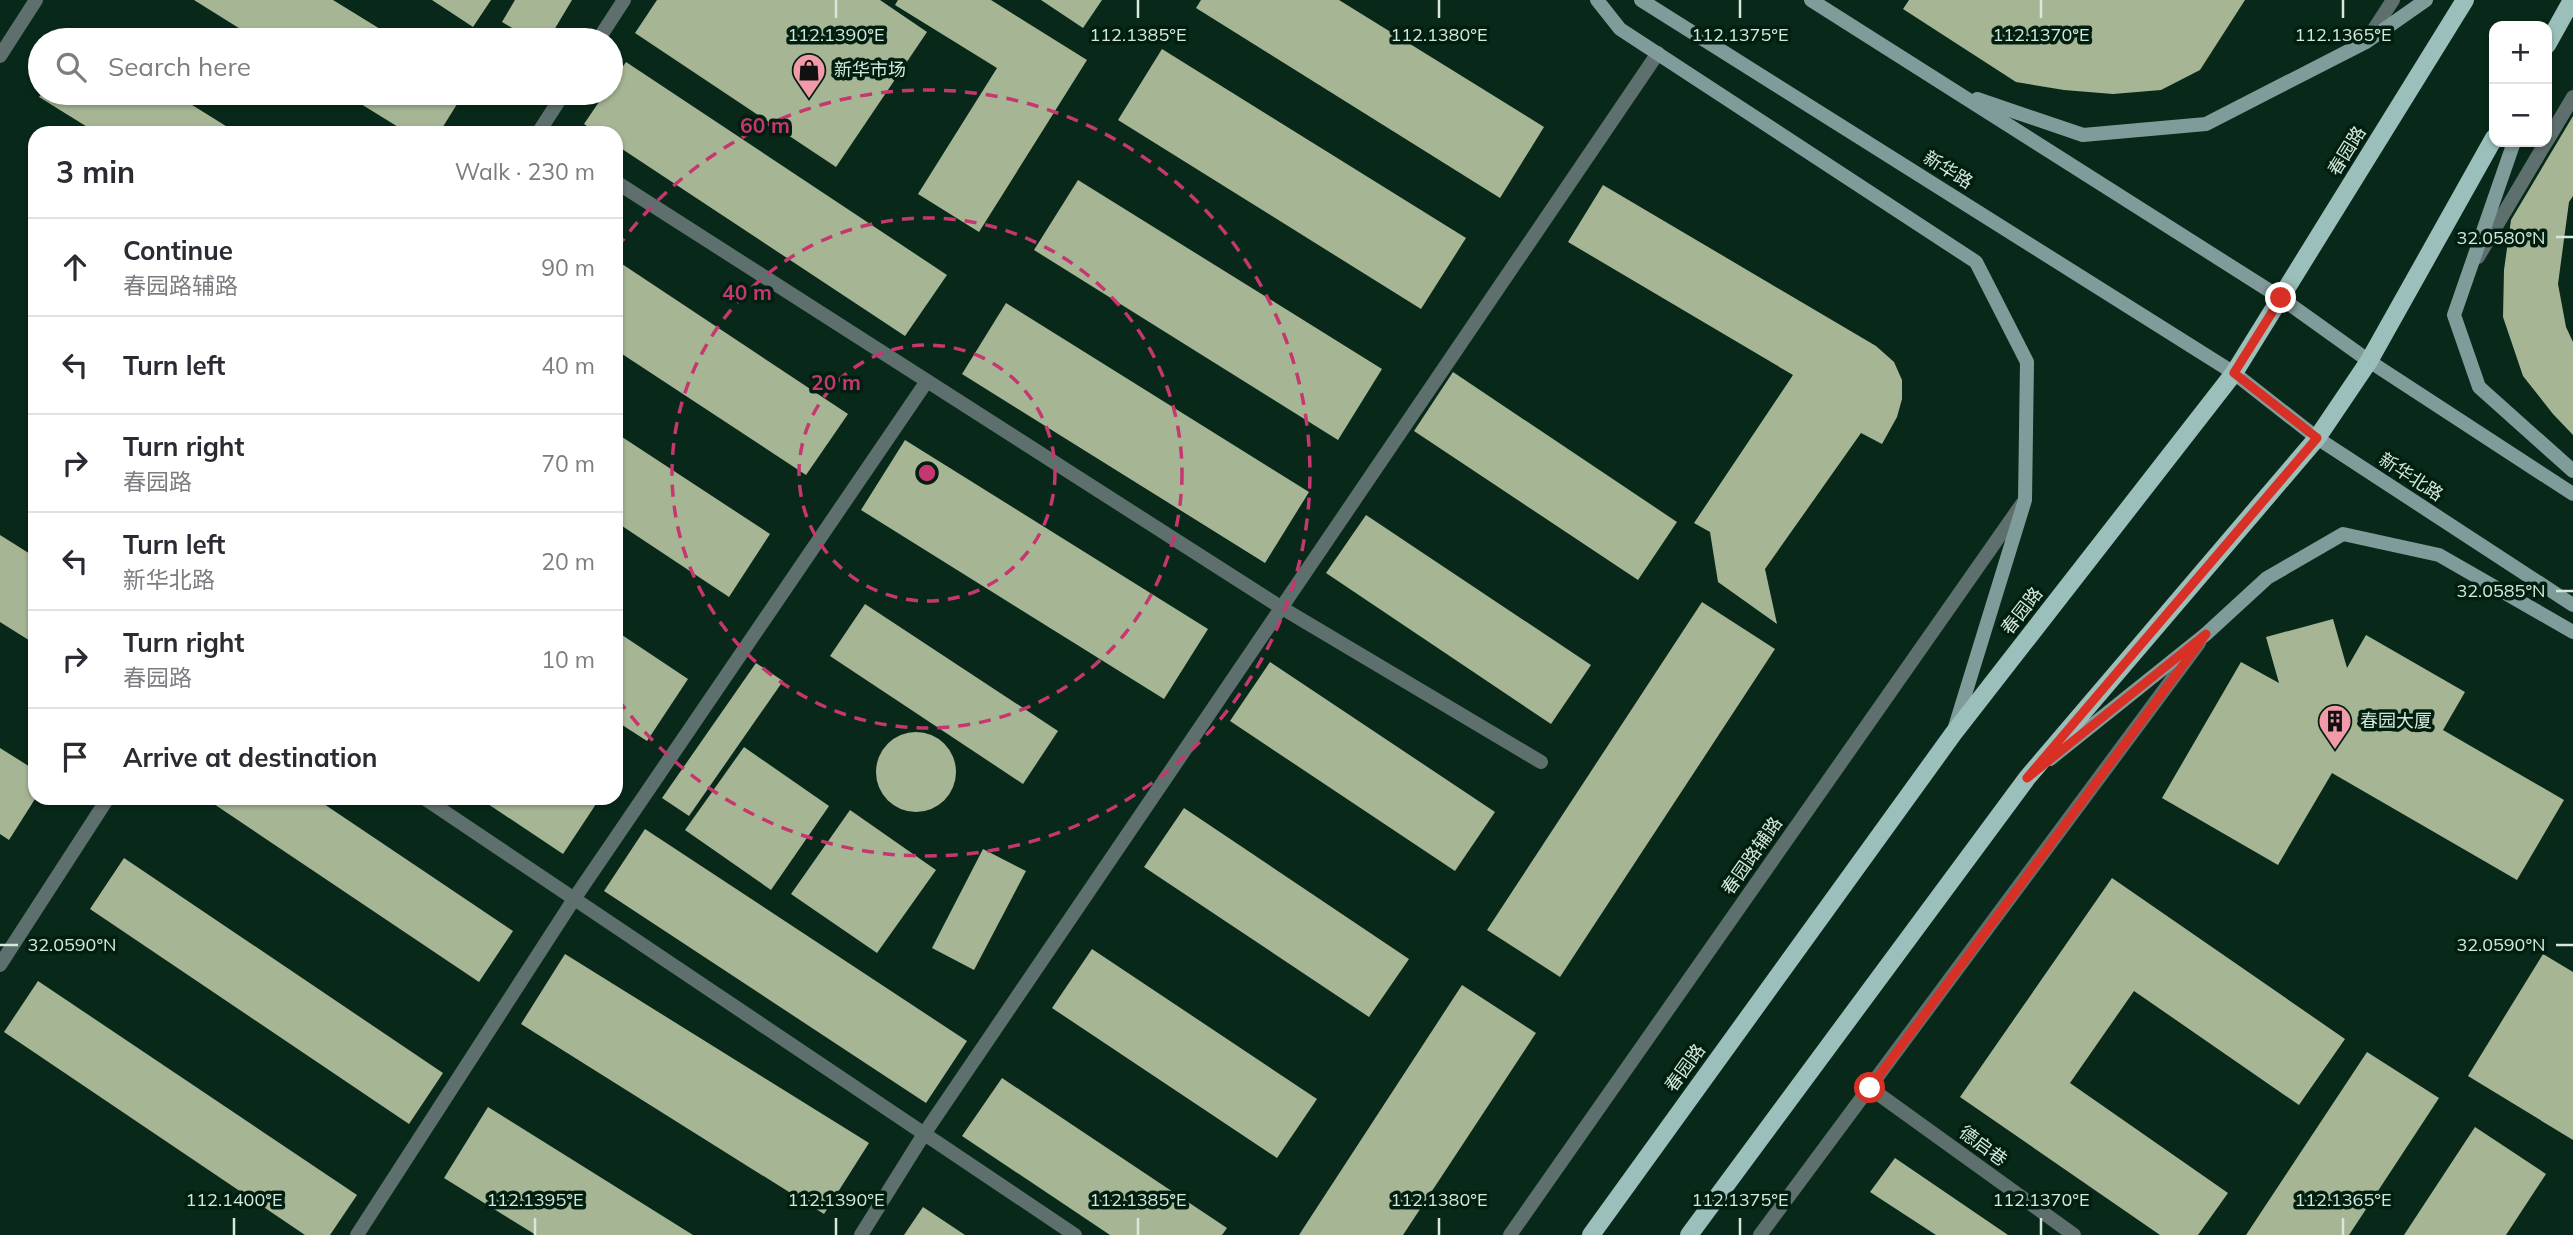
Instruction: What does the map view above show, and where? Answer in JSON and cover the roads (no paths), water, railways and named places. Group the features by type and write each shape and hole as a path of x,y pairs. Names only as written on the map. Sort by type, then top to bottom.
{"main road":[{"path":"1597,0 1620,29 1976,262 2027,362 2025,500 1953,734"},
{"name":"新华路","path":"1641,0 2234,373"},
{"path":"1811,0 2281,298 2369,361 2573,494"},
{"path":"1955,91 2083,135 2206,124 2366,42 2426,0"},
{"name":"春园路","path":"1591,1235 1953,734 2234,373 2465,0"},
{"path":"2552,36 2572,0"},
{"path":"1689,1235 2027,778 2317,438 2369,361 2489,147"},
{"path":"2512,147 2454,315 2479,387 2573,471"},
{"name":"新华北路","path":"2234,373 2317,438 2573,605"},
{"path":"2027,778 2206,634 2267,578 2343,534 2439,555 2573,632"}],"street":[{"path":"0,56 36,0"},
{"path":"606,28 624,0"},
{"path":"2366,42 2393,0"},
{"path":"861,1235 924,1134 1658,54"},
{"path":"2552,133 2573,97"},
{"path":"543,126 556,105"},
{"path":"2468,273 2543,147"},
{"path":"623,186 1282,608 1541,762"},
{"path":"357,1235 574,899 927,381"},
{"name":"春园路辅路","path":"1510,1235 2025,500"},
{"path":"1760,1235 2206,634"},
{"path":"0,965 103,805"},
{"path":"434,805 1074,1235"},
{"name":"德启巷","path":"1870,1088 2074,1235"}],"place":[{"name":"新华市场","path":"809,100"},
{"name":"春园大厦","path":"2335,751"}]}
